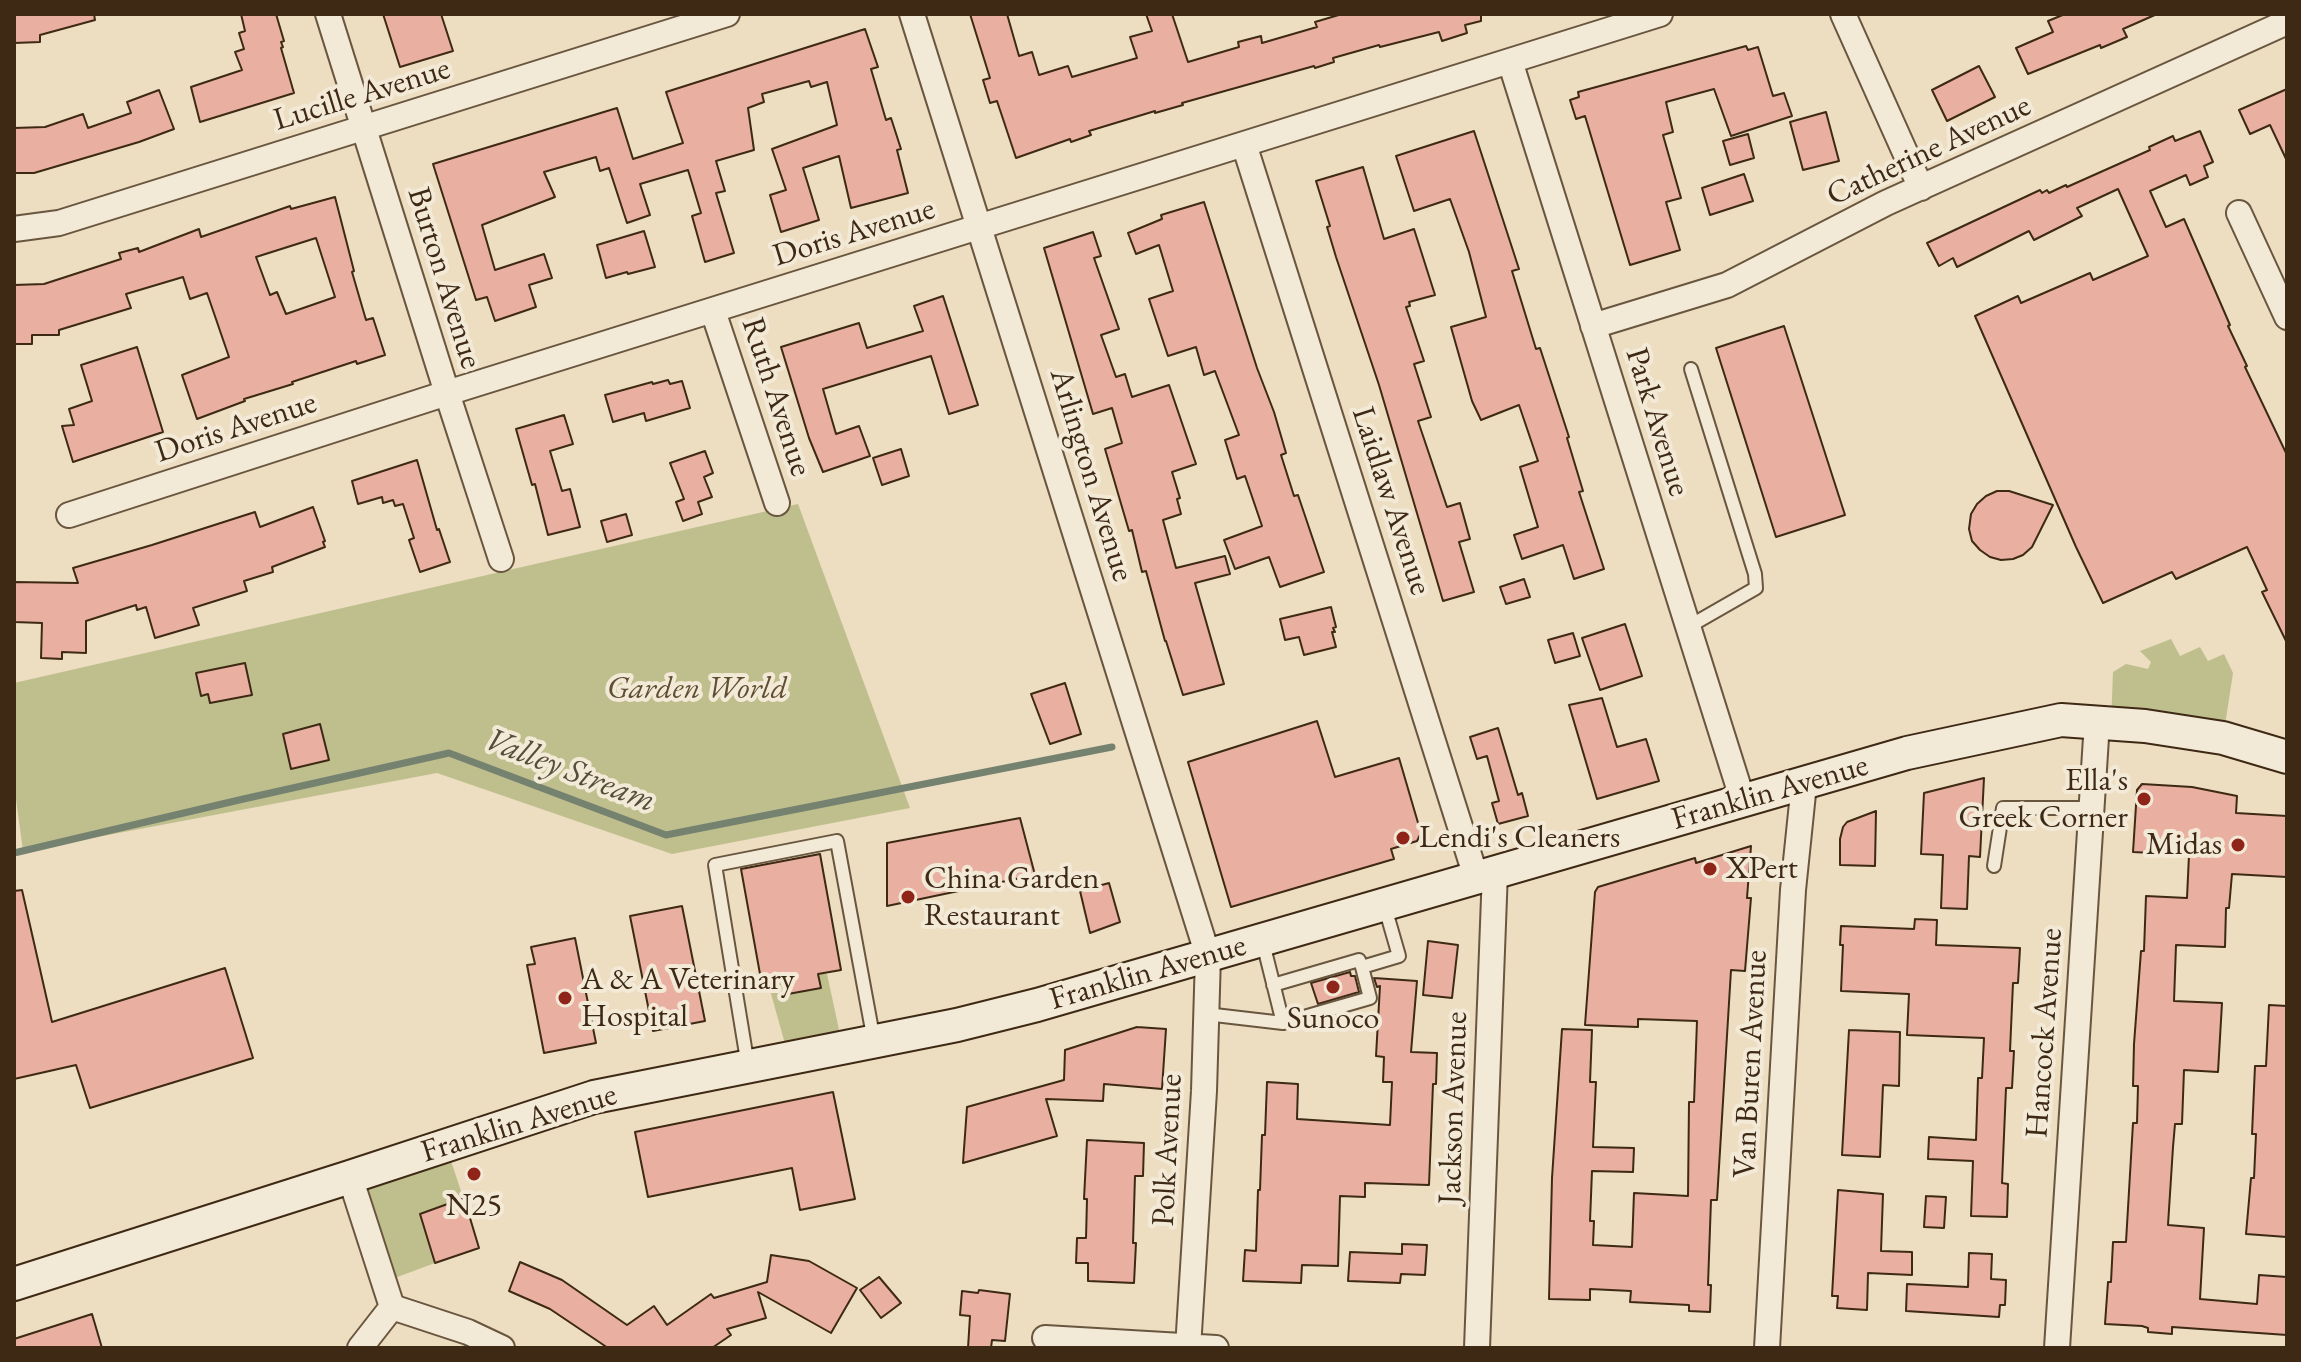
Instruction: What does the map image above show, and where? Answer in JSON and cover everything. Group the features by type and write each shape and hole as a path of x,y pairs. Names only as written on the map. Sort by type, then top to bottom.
{"main road":[{"name":"Franklin Avenue","path":"14,1284 594,1097 957,1025 1037,1005 1907,753 2061,720 2145,726 2223,738 2287,757"}],"street":[{"name":"Burton Avenue","path":"328,14 501,559"},
{"name":"Lucille Avenue","path":"14,229 59,223 727,14"},
{"name":"Arlington Avenue","path":"912,14 1208,956"},
{"name":"Doris Avenue","path":"69,515 447,393 1660,14"},
{"path":"1843,14 1921,188"},
{"name":"Catherine Avenue","path":"1593,326 1727,285 1886,203 2287,22"},
{"name":"Park Avenue","path":"1510,61 1743,801"},
{"name":"Laidlaw Avenue","path":"1244,144 1485,874"},
{"path":"2239,213 2287,317"},
{"name":"Ruth Avenue","path":"713,311 777,503"},
{"name":"Hancock Avenue","path":"2057,1348 2097,722"},
{"name":"Van Buren Avenue","path":"1767,1348 1793,890 1804,784"},
{"name":"Jackson Avenue","path":"1477,1348 1485,874"},
{"name":"Polk Avenue","path":"1188,1347 1203,1107 1208,956"},
{"path":"350,1177 392,1307"},
{"path":"360,1348 392,1307"},
{"path":"392,1307 468,1332 502,1348"},
{"path":"1045,1338 1216,1348"}],"lane":[{"path":"1688,627 1756,588 1755,574 1691,369"},
{"path":"1994,866 2003,808 2091,808"},
{"path":"748,1066 715,865 837,841 874,1041"},
{"path":"1362,967 1399,956 1384,904"},
{"path":"1263,939 1283,1023"},
{"path":"1206,1014 1283,1023 1370,998 1359,960 1273,985"}],"green space":[{"name":"Garden World","path":"798,504 910,808 672,854 437,773 23,851 14,784 14,683"},
{"path":"2171,639 2180,656 2200,647 2208,661 2224,654 2233,673 2223,738 2111,723 2113,672 2126,664 2148,669 2151,662 2140,651"},
{"path":"818,974 827,974 843,1048 789,1058 768,983 786,980 789,994 820,988"},
{"path":"446,1146 463,1197 420,1214 435,1263 384,1282 350,1177"}],"building":[{"path":"14,14 94,14 95,20 40,35 40,42 14,43"},
{"path":"241,14 276,14 284,41 281,48 294,93 200,122 191,87 242,70 235,52 244,49 239,33 245,31"},
{"path":"383,14 441,14 453,51 400,67"},
{"path":"970,14 1007,14 1019,56 1032,52 1039,75 1068,66 1072,77 1137,58 1130,37 1152,31 1146,14 1172,14 1188,62 1239,47 1238,42 1261,36 1262,43 1317,27 1315,22 1342,14 1481,14 1481,21 1465,25 1467,33 1442,41 1439,32 1379,45 1333,58 1334,62 1315,68 1089,131 1091,135 1016,158 997,101 990,103 983,80 990,78"},
{"path":"2065,14 2157,14 2123,29 2127,37 2028,74 2016,48 2053,32 2048,21"},
{"path":"865,29 878,67 871,69 886,120 891,118 901,149 897,150 908,193 851,208 839,156 803,168 819,220 781,232 770,195 786,190 772,149 837,125 827,82 811,87 809,81 762,94 764,102 748,108 754,150 716,161 725,191 716,193 734,253 705,262 692,216 701,213 688,170 640,184 650,215 627,223 609,168 600,171 596,157 544,172 555,197 482,225 495,270 544,254 552,278 529,285 536,307 495,321 487,297 476,300 433,164 617,108 633,159 683,143 666,92"},
{"path":"1746,46 1748,50 1758,47 1773,96 1784,93 1792,116 1731,136 1714,89 1666,102 1673,132 1663,135 1681,198 1666,202 1680,250 1630,265 1585,116 1576,119 1570,100 1579,97 1578,92"},
{"path":"1979,66 1995,97 1947,121 1932,90"},
{"path":"2287,89 2287,161 2270,125 2250,134 2239,110"},
{"path":"159,90 174,129 34,173 14,173 14,128 45,127 83,114 88,128 131,113 127,102"},
{"path":"1826,112 1839,161 1803,170 1790,122"},
{"path":"1474,131 1519,269 1512,271 1536,349 1540,348 1569,437 1583,491 1579,492 1604,569 1574,579 1563,545 1522,559 1514,535 1538,527 1520,467 1538,461 1519,405 1481,420 1472,401 1451,327 1486,317 1469,252 1450,199 1414,211 1396,156"},
{"path":"2200,131 2213,162 2204,166 2208,177 2190,185 2186,175 2150,191 2166,227 2184,219 2245,367 2287,455 2287,643 2262,592 2267,590 2247,547 2176,579 2172,572 2103,603 1975,316 2018,296 2021,303 2090,273 2093,280 2148,256 2118,189 2077,208 2082,216 2034,240 2029,231 1957,267 1953,258 1939,266 1927,243 2040,190 2049,193 2067,187 2150,150 2149,147 2173,136 2175,141"},
{"path":"1748,134 1754,158 1730,165 1723,141"},
{"path":"1363,167 1384,239 1414,229 1435,295 1409,302 1410,306 1406,307 1424,361 1414,364 1431,417 1418,421 1447,507 1460,503 1470,539 1459,542 1474,592 1443,601 1379,385 1336,257 1316,181"},
{"path":"1744,174 1753,201 1710,215 1702,188"},
{"path":"335,197 366,320 373,318 385,355 292,382 197,419 182,375 229,357 207,293 190,299 183,277 126,294 131,308 59,330 59,335 32,335 32,344 14,344 14,285 44,284 121,259 119,253 138,248 139,252 199,229 201,237 290,206 291,209","holes":["316,238 335,297 286,314 277,292 270,295 256,257"]},
{"path":"1204,202 1274,412 1286,453 1281,455 1294,496 1298,495 1324,572 1280,587 1269,557 1235,569 1224,540 1262,526 1245,476 1237,479 1225,440 1239,435 1215,371 1204,375 1196,347 1168,356 1149,299 1173,291 1159,245 1136,254 1128,233 1162,219 1161,215"},
{"path":"644,231 655,267 606,278 597,245"},
{"path":"1093,232 1101,256 1094,258 1119,329 1101,335 1116,377 1125,374 1132,397 1169,385 1196,464 1172,472 1181,514 1163,520 1176,568 1225,556 1230,574 1195,583 1224,684 1183,695 1105,449 1122,443 1112,408 1093,414 1044,248"},
{"path":"943,296 978,405 949,414 931,356 823,389 836,434 859,426 870,456 823,472 809,438 781,347 859,323 867,348 923,331 914,306"},
{"path":"1784,326 1845,515 1776,537 1716,348"},
{"path":"137,347 163,432 73,462 62,426 74,425 69,409 92,401 81,365"},
{"path":"668,380 670,384 682,381 690,408 646,421 644,413 613,422 605,395"},
{"path":"564,415 573,444 550,451 562,491 570,489 580,527 548,535 516,429"},
{"path":"901,449 909,476 882,485 873,458"},
{"path":"705,451 713,473 704,477 712,497 698,502 702,514 683,521 676,502 684,499 670,463"},
{"path":"417,460 437,530 450,562 420,572 409,540 414,538 403,504 395,506 393,500 383,503 382,497 358,504 352,481"},
{"path":"1997,491 2009,491 2053,505 2032,547 2013,559 1990,557 1972,541 1969,529 1971,514 1977,504"},
{"path":"313,507 325,547 272,567 273,572 244,581 247,591 193,608 199,625 155,638 146,607 137,610 136,605 86,621 86,653 62,652 62,659 41,658 42,623 14,622 14,582 78,583 73,568 255,512 260,527"},
{"path":"626,514 632,535 607,542 601,521"},
{"path":"1524,579 1530,597 1506,604 1500,587"},
{"path":"1331,607 1336,627 1332,632 1336,647 1304,655 1299,637 1285,640 1280,619"},
{"path":"1625,624 1642,676 1600,690 1582,638"},
{"path":"1573,633 1580,656 1555,663 1548,640"},
{"path":"245,663 252,695 210,703 208,694 201,696 196,673"},
{"path":"1065,683 1081,734 1050,744 1031,694"},
{"path":"1602,698 1617,747 1646,739 1659,781 1597,799 1569,705"},
{"path":"1317,721 1335,777 1399,758 1421,833 1417,841 1391,849 1394,859 1231,907 1188,762"},
{"path":"320,724 329,760 291,769 283,734"},
{"path":"1498,728 1518,795 1522,793 1528,816 1498,824 1492,803 1499,801 1487,756 1477,759 1470,737"},
{"path":"1984,778 1980,857 1969,856 1967,909 1941,908 1943,855 1921,854 1924,793"},
{"path":"2142,784 2192,787 2237,796 2236,813 2287,816 2287,877 2232,874 2229,908 2226,908 2225,947 2176,945 2174,1001 2222,1003 2218,1072 2184,1070 2182,1124 2175,1124 2168,1225 2204,1228 2200,1299 2257,1304 2259,1275 2287,1277 2287,1335 2172,1327 2172,1334 2148,1332 2148,1328 2142,1326 2105,1324 2113,1242 2126,1242 2133,1123 2137,1123 2138,1086 2133,1086 2134,1044 2141,951 2144,951 2146,896 2187,898 2189,855 2133,852 2137,790"},
{"path":"1876,811 1875,866 1840,865 1843,827 1847,822"},
{"path":"1020,818 1035,875 887,906 887,843"},
{"path":"1751,846 1747,898 1751,898 1745,971 1731,970 1717,1200 1711,1200 1710,1312 1689,1311 1689,1305 1630,1302 1631,1291 1590,1289 1590,1300 1549,1299 1552,1178 1562,1029 1592,1030 1590,1082 1596,1082 1593,1147 1634,1148 1633,1172 1592,1171 1590,1221 1594,1221 1593,1245 1632,1247 1634,1193 1688,1196 1689,1102 1694,1102 1697,1021 1638,1019 1638,1027 1585,1025 1595,892 1598,887 1695,858 1696,863"},
{"path":"820,854 841,970 818,974 821,988 788,994 786,980 762,985 741,869"},
{"path":"1109,883 1120,922 1090,933 1080,891"},
{"path":"22,890 52,1022 225,968 253,1058 90,1108 76,1065 14,1079 14,891"},
{"path":"682,906 705,1021 653,1031 630,916"},
{"path":"1915,919 1937,920 1936,945 2020,948 2018,983 2013,983 2012,1088 2006,1088 2002,1183 2008,1184 2007,1217 1971,1216 1973,1161 1928,1159 1929,1137 1976,1140 1978,1078 1982,1078 1984,1038 1907,1035 1909,994 1841,991 1841,926 1914,929"},
{"name":"A & A Veterinary Hospital","path":"575,938 596,1043 544,1053 527,965 535,964 531,947"},
{"path":"1428,941 1458,945 1452,998 1423,995"},
{"path":"1350,972 1351,976 1355,976 1359,992 1318,1004 1311,983"},
{"path":"1374,978 1417,981 1411,1052 1437,1053 1429,1185 1365,1183 1365,1197 1340,1196 1338,1266 1302,1265 1301,1283 1243,1281 1245,1250 1256,1251 1267,1082 1298,1084 1297,1119 1390,1125 1392,1082 1383,1082 1384,1057 1376,1056 1380,986 1377,987"},
{"path":"2269,1005 2287,1006 2287,1237 2246,1234 2251,1178 2254,1178 2255,1066 2266,1066"},
{"path":"1137,1027 1166,1029 1162,1089 1104,1084 1103,1101 1046,1099 1057,1136 963,1163 967,1107 1064,1080 1065,1050"},
{"path":"1849,1030 1900,1032 1899,1086 1883,1085 1880,1157 1842,1155"},
{"path":"833,1092 855,1199 800,1210 792,1168 648,1197 635,1132"},
{"path":"1087,1140 1144,1143 1143,1176 1135,1176 1134,1283 1088,1281 1088,1263 1076,1263 1077,1238 1086,1238"},
{"path":"1838,1190 1883,1194 1881,1251 1912,1252 1912,1275 1868,1273 1867,1310 1837,1308 1838,1296 1832,1296"},
{"path":"1926,1196 1946,1197 1944,1228 1924,1227"},
{"path":"464,1198 479,1248 435,1263 420,1214"},
{"path":"1402,1244 1427,1245 1425,1275 1401,1274 1400,1283 1348,1281 1350,1252 1402,1254"},
{"path":"1969,1253 1992,1254 1991,1279 2006,1280 2005,1305 2000,1305 1999,1317 1906,1311 1907,1284 1968,1287"},
{"path":"771,1255 809,1261 857,1288 831,1333 758,1292 766,1318 727,1329 731,1335 712,1348 608,1348 550,1309 509,1291 520,1262 562,1280 627,1325 654,1306 667,1325 711,1294 714,1298 767,1282"},
{"path":"879,1277 901,1303 881,1318 860,1290"},
{"path":"979,1290 1010,1294 1005,1341 992,1340 991,1348 968,1348 970,1316 960,1315 962,1291 978,1293"},
{"path":"92,1314 102,1348 14,1348 14,1339"}],"waterway":[{"name":"Valley Stream","path":"14,853 449,753 666,835 1112,747"}],"place":[{"name":"Ella's Greek Corner","path":"2144,799"},
{"name":"Lendi's Cleaners","path":"1403,838"},
{"name":"Midas","path":"2238,845"},
{"name":"XPert","path":"1710,869"},
{"name":"China Garden Restaurant","path":"908,897"},
{"name":"Sunoco","path":"1333,987"},
{"name":"A & A Veterinary Hospital","path":"565,998"},
{"name":"N25","path":"474,1174"}]}
